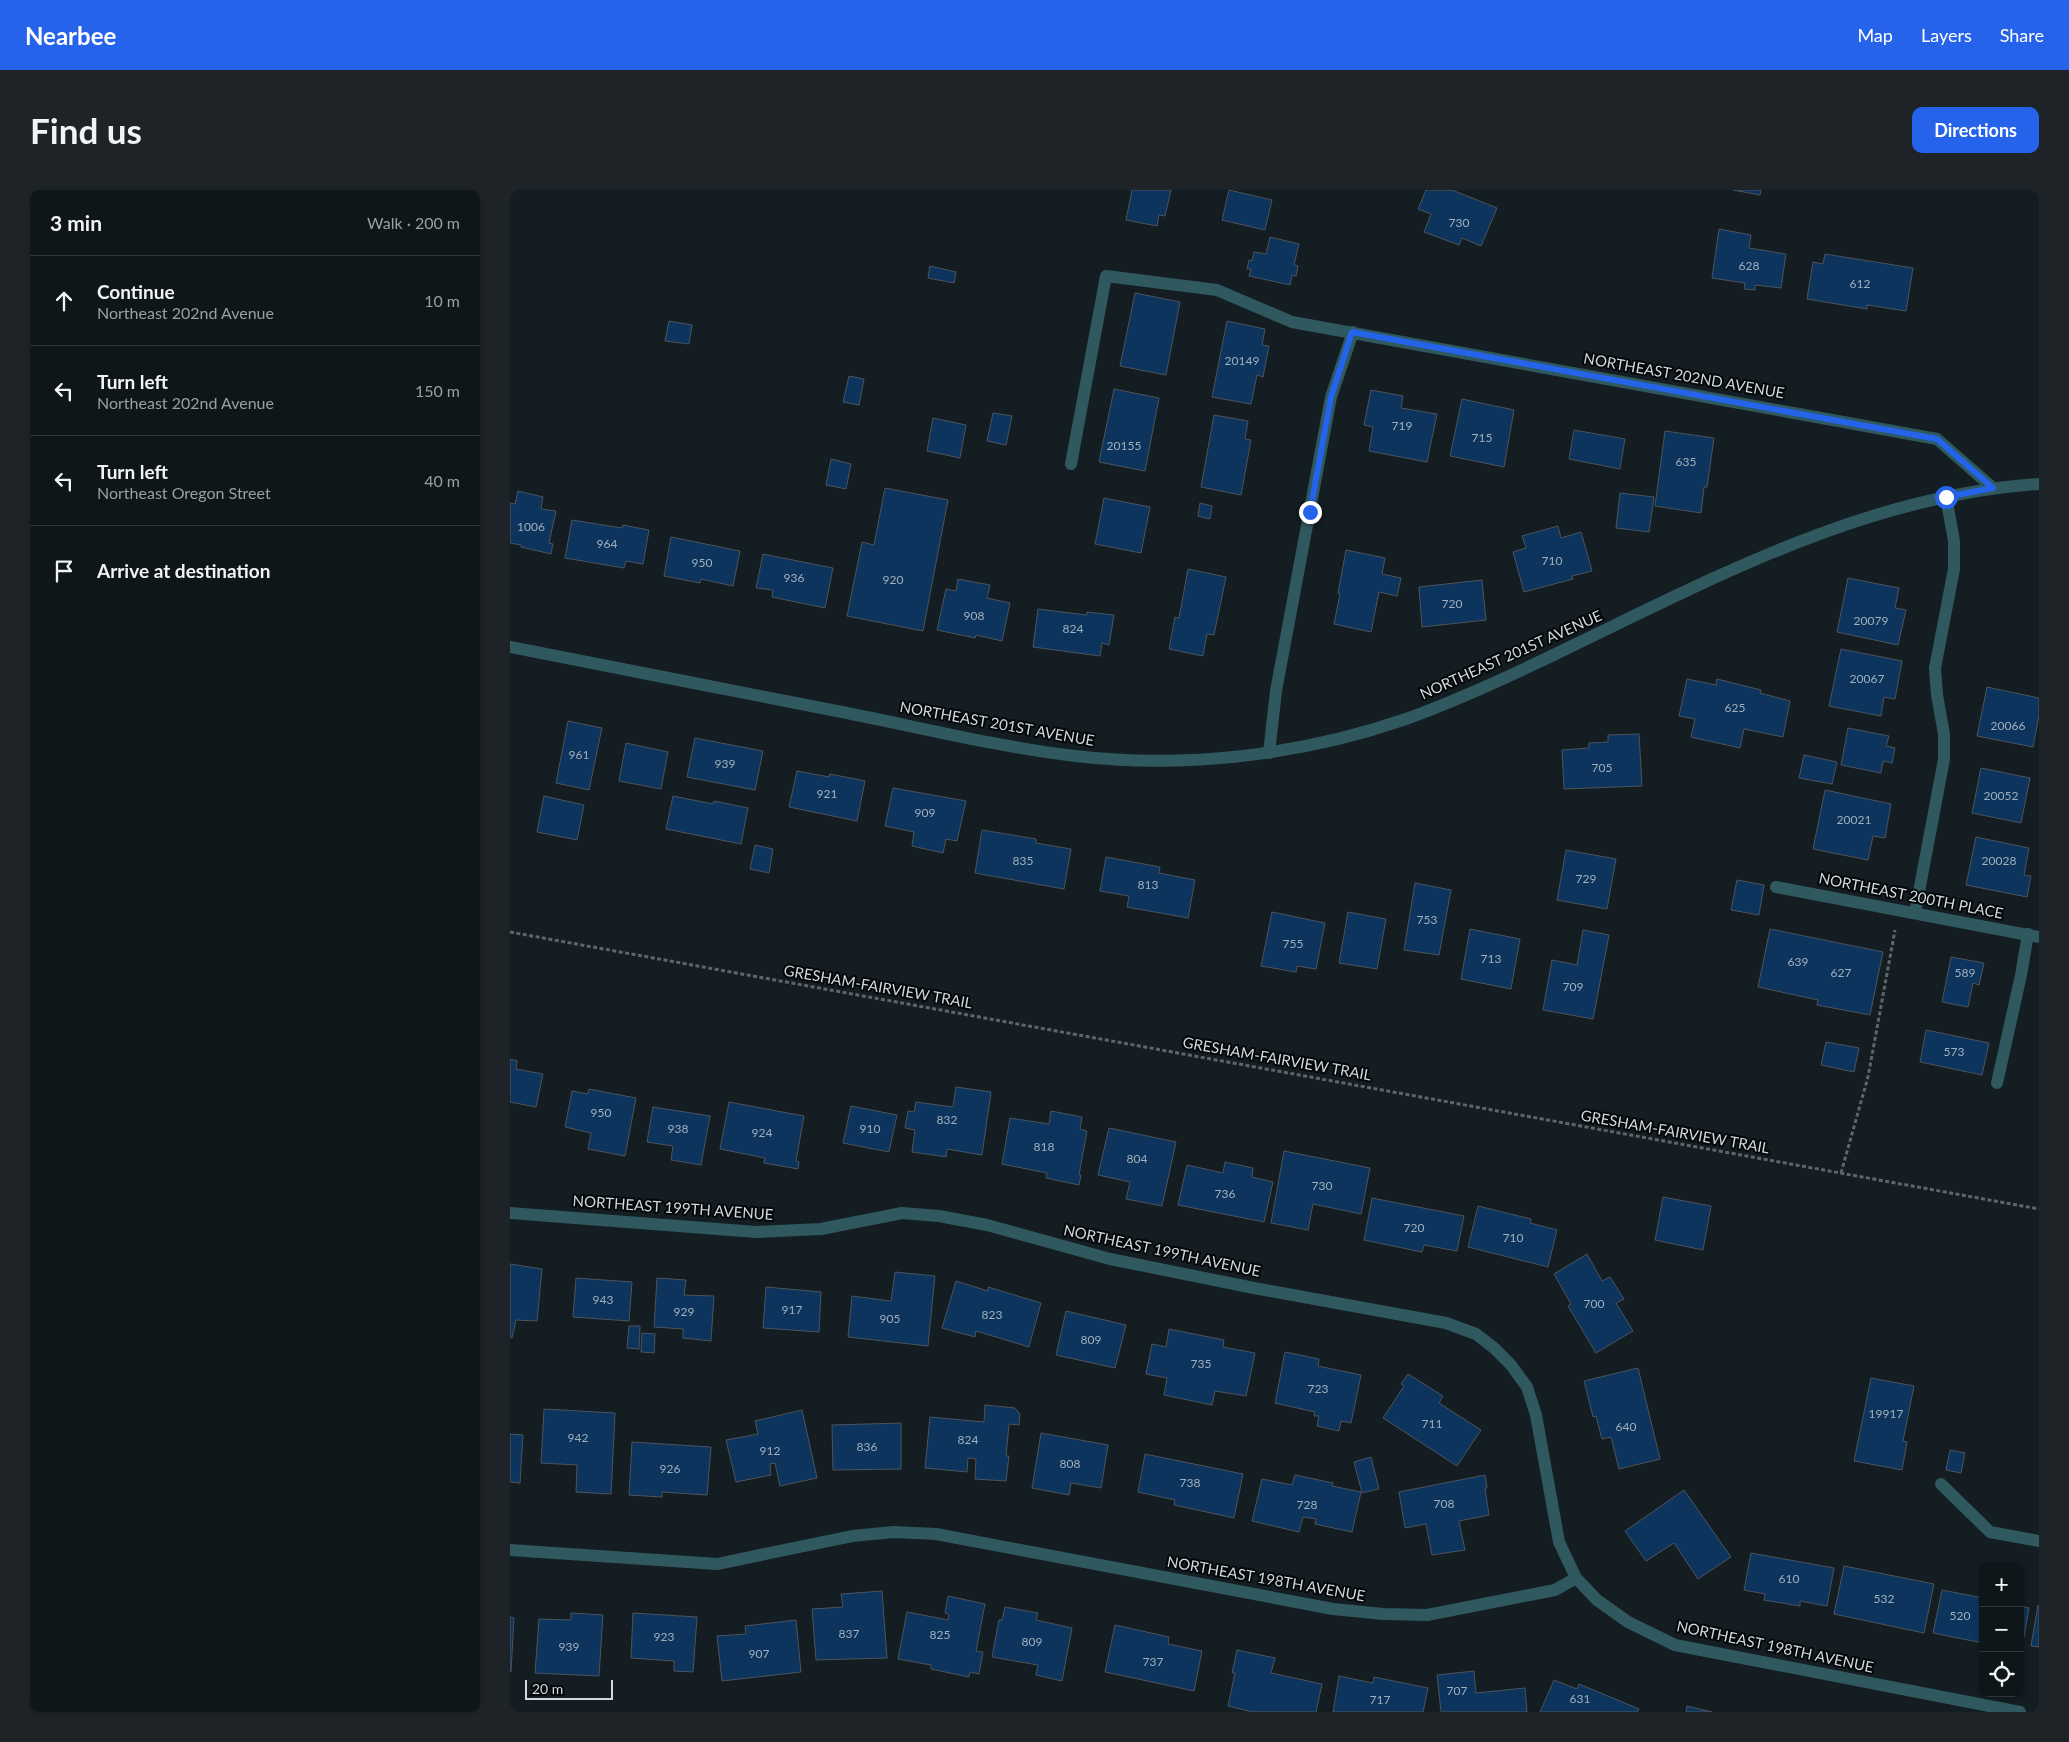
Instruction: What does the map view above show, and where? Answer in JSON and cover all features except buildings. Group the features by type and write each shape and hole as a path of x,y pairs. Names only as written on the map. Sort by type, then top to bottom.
{"street":[{"name":"NORTHEAST 202ND AVENUE","path":"1071,464 1106,276 1217,290 1292,322 1937,439 1993,488"},
{"path":"1269,753 1276,691 1331,397 1352,332"},
{"path":"1916,913 1944,759 1944,734 1936,695 1935,668 1954,569 1954,541 1946,497 1993,488 2039,484"},
{"name":"NORTHEAST 201ST AVENUE","path":"510,647 982,740 1068,755 1121,760 1181,761 1269,753 1352,735 1431,709 1507,678 1783,548 1884,511 1946,497"},
{"name":"NORTHEAST 200TH PLACE","path":"1776,887 2033,936"},
{"path":"1997,1083 2021,975 2033,936"},
{"name":"NORTHEAST 199TH AVENUE","path":"510,1213 756,1232 821,1229 902,1213 939,1216 987,1225 1110,1259 1254,1288 1446,1323 1476,1334 1494,1348 1511,1365 1527,1387 1536,1415 1559,1542 1576,1578"},
{"path":"1941,1484 1990,1532 2039,1541"},
{"name":"NORTHEAST 198TH AVENUE","path":"510,1550 717,1564 852,1536 894,1532 928,1534 1333,1609 1426,1616 1555,1590 1576,1578 1597,1600 1628,1622 1675,1645 2020,1712"}],"path":[{"path":"1840,1173 1868,1077 1899,910"},
{"name":"GRESHAM-FAIRVIEW TRAIL","path":"510,932 2039,1209"}],"route":[{"path":"1310,512 1331,397 1352,332 1937,439 1993,488 1946,497"}]}
